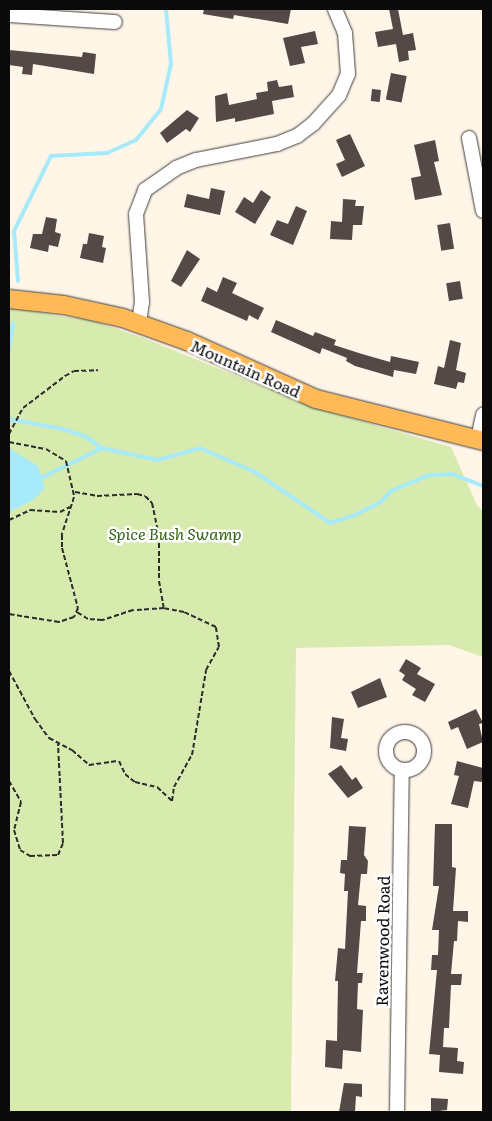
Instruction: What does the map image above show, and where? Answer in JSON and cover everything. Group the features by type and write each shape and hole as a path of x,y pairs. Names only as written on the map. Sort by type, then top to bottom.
{"main road":[{"name":"Mountain Road","path":"9,299 64,305 139,323 187,341 316,399 481,440"}],"street":[{"path":"139,323 142,302 136,214 145,190 176,168 196,160 277,144 297,136 312,124 339,95 348,74 345,33 335,9"},
{"path":"9,15 115,22"},
{"path":"469,138 483,211"},
{"path":"481,440 483,415"},
{"name":"Ravenwood Road","path":"396,1112 402,770"}],"path":[{"path":"9,434 16,415 65,376 74,371 98,370"},
{"path":"9,442 46,449 66,461 74,492 62,535 62,548 78,612 88,619 102,620 133,610 164,608 184,612 214,625 220,643 203,678 200,717 190,764 174,787 174,800 170,802 157,787 135,782 125,774 119,761 98,765 86,762 49,738 35,719 9,672"},
{"path":"74,492 97,496 137,494 145,496 152,503 159,536 159,581 164,608"},
{"path":"9,520 30,510 60,512 70,507"},
{"path":"9,614 59,622 70,620 78,612"},
{"path":"9,781 21,802 14,830 20,850 30,856 58,855 63,843 58,743"}],"green space":[{"name":"Spice Bush Swamp","path":"9,308 93,321 141,337 316,408 451,447 477,505 483,511 483,657 449,645 296,648 291,1112 9,1112"}],"water":[{"path":"9,448 38,466 45,488 33,500 9,512"}],"building":[{"path":"204,9 291,9 288,24 234,15 233,19 203,14"},
{"path":"389,9 398,9 403,35 413,33 416,50 408,51 409,60 399,62 396,44 378,47 375,32 393,29"},
{"path":"315,31 318,44 301,47 305,63 290,66 283,38"},
{"path":"9,50 82,57 83,52 96,54 94,74 33,64 32,75 22,74 23,67 9,65"},
{"path":"391,73 407,76 402,103 386,100"},
{"path":"277,80 279,87 292,85 294,97 272,101 274,114 235,122 235,118 216,122 215,96 227,93 229,105 257,99 256,93 268,91 267,82"},
{"path":"372,89 381,90 380,102 371,101"},
{"path":"187,110 199,118 190,132 186,129 167,143 160,133"},
{"path":"350,134 365,166 342,177 336,164 345,160 336,140"},
{"path":"435,140 439,161 434,162 442,195 415,200 411,178 421,176 414,145"},
{"path":"211,188 225,191 220,215 184,207 187,194 209,199"},
{"path":"261,190 271,197 255,224 235,212 244,197 253,203"},
{"path":"343,199 356,200 355,206 364,206 362,225 353,225 352,240 330,239 331,221 342,222"},
{"path":"296,206 307,211 293,245 270,235 277,220 288,224"},
{"path":"46,217 57,219 55,232 61,234 58,247 49,245 48,252 30,248 33,234 42,234"},
{"path":"450,223 454,249 441,251 437,225"},
{"path":"89,233 104,236 102,247 106,248 103,263 80,258 83,244 87,244"},
{"path":"187,250 200,259 181,287 171,281"},
{"path":"223,277 237,283 232,293 264,308 258,320 249,315 247,321 201,301 207,287 217,292"},
{"path":"460,281 463,299 449,301 446,283"},
{"path":"276,320 313,336 315,332 336,340 334,345 362,354 390,362 391,356 419,362 416,374 394,370 393,377 355,366 346,361 347,358 322,348 320,354 271,332"},
{"path":"450,340 461,343 456,370 466,373 464,383 458,382 456,389 434,384 438,366 444,368"},
{"path":"406,659 421,668 417,674 435,684 425,702 412,695 416,689 402,680 405,675 399,671"},
{"path":"380,678 387,697 358,708 351,692"},
{"path":"476,709 483,723 479,724 483,742 467,749 458,727 451,730 448,722"},
{"path":"332,717 344,719 341,738 348,739 346,751 330,748"},
{"path":"457,761 483,768 482,782 474,781 468,808 451,804 459,776 454,775"},
{"path":"341,765 352,780 356,777 363,788 348,798 328,774"},
{"path":"435,824 452,824 452,867 456,868 453,911 468,911 468,922 458,921 457,941 454,941 451,974 462,974 461,985 451,985 449,1028 444,1028 443,1047 458,1048 457,1061 464,1062 463,1074 439,1072 440,1055 429,1054 437,970 431,970 432,955 438,955 439,930 432,930 439,886 433,886"},
{"path":"349,826 366,827 364,855 368,861 367,874 361,874 358,905 366,906 366,921 361,921 357,973 363,973 362,983 358,983 357,1009 363,1010 361,1052 343,1050 342,1069 325,1067 326,1040 337,1041 338,981 335,981 338,948 345,949 348,891 344,891 345,874 340,873 341,860 347,860"},
{"path":"344,1083 362,1084 362,1097 356,1096 355,1112 339,1112"},
{"path":"431,1098 448,1099 447,1110 431,1112"}],"waterway":[{"path":"18,281 14,231 51,156 107,153 136,140 161,109 171,64 166,9"},
{"path":"9,349 13,323"},
{"path":"9,419 63,429 85,436 102,448"},
{"path":"39,479 102,448 158,460 200,448 255,472 330,523 357,514 381,502 391,491 429,475 452,474 483,486"}]}
